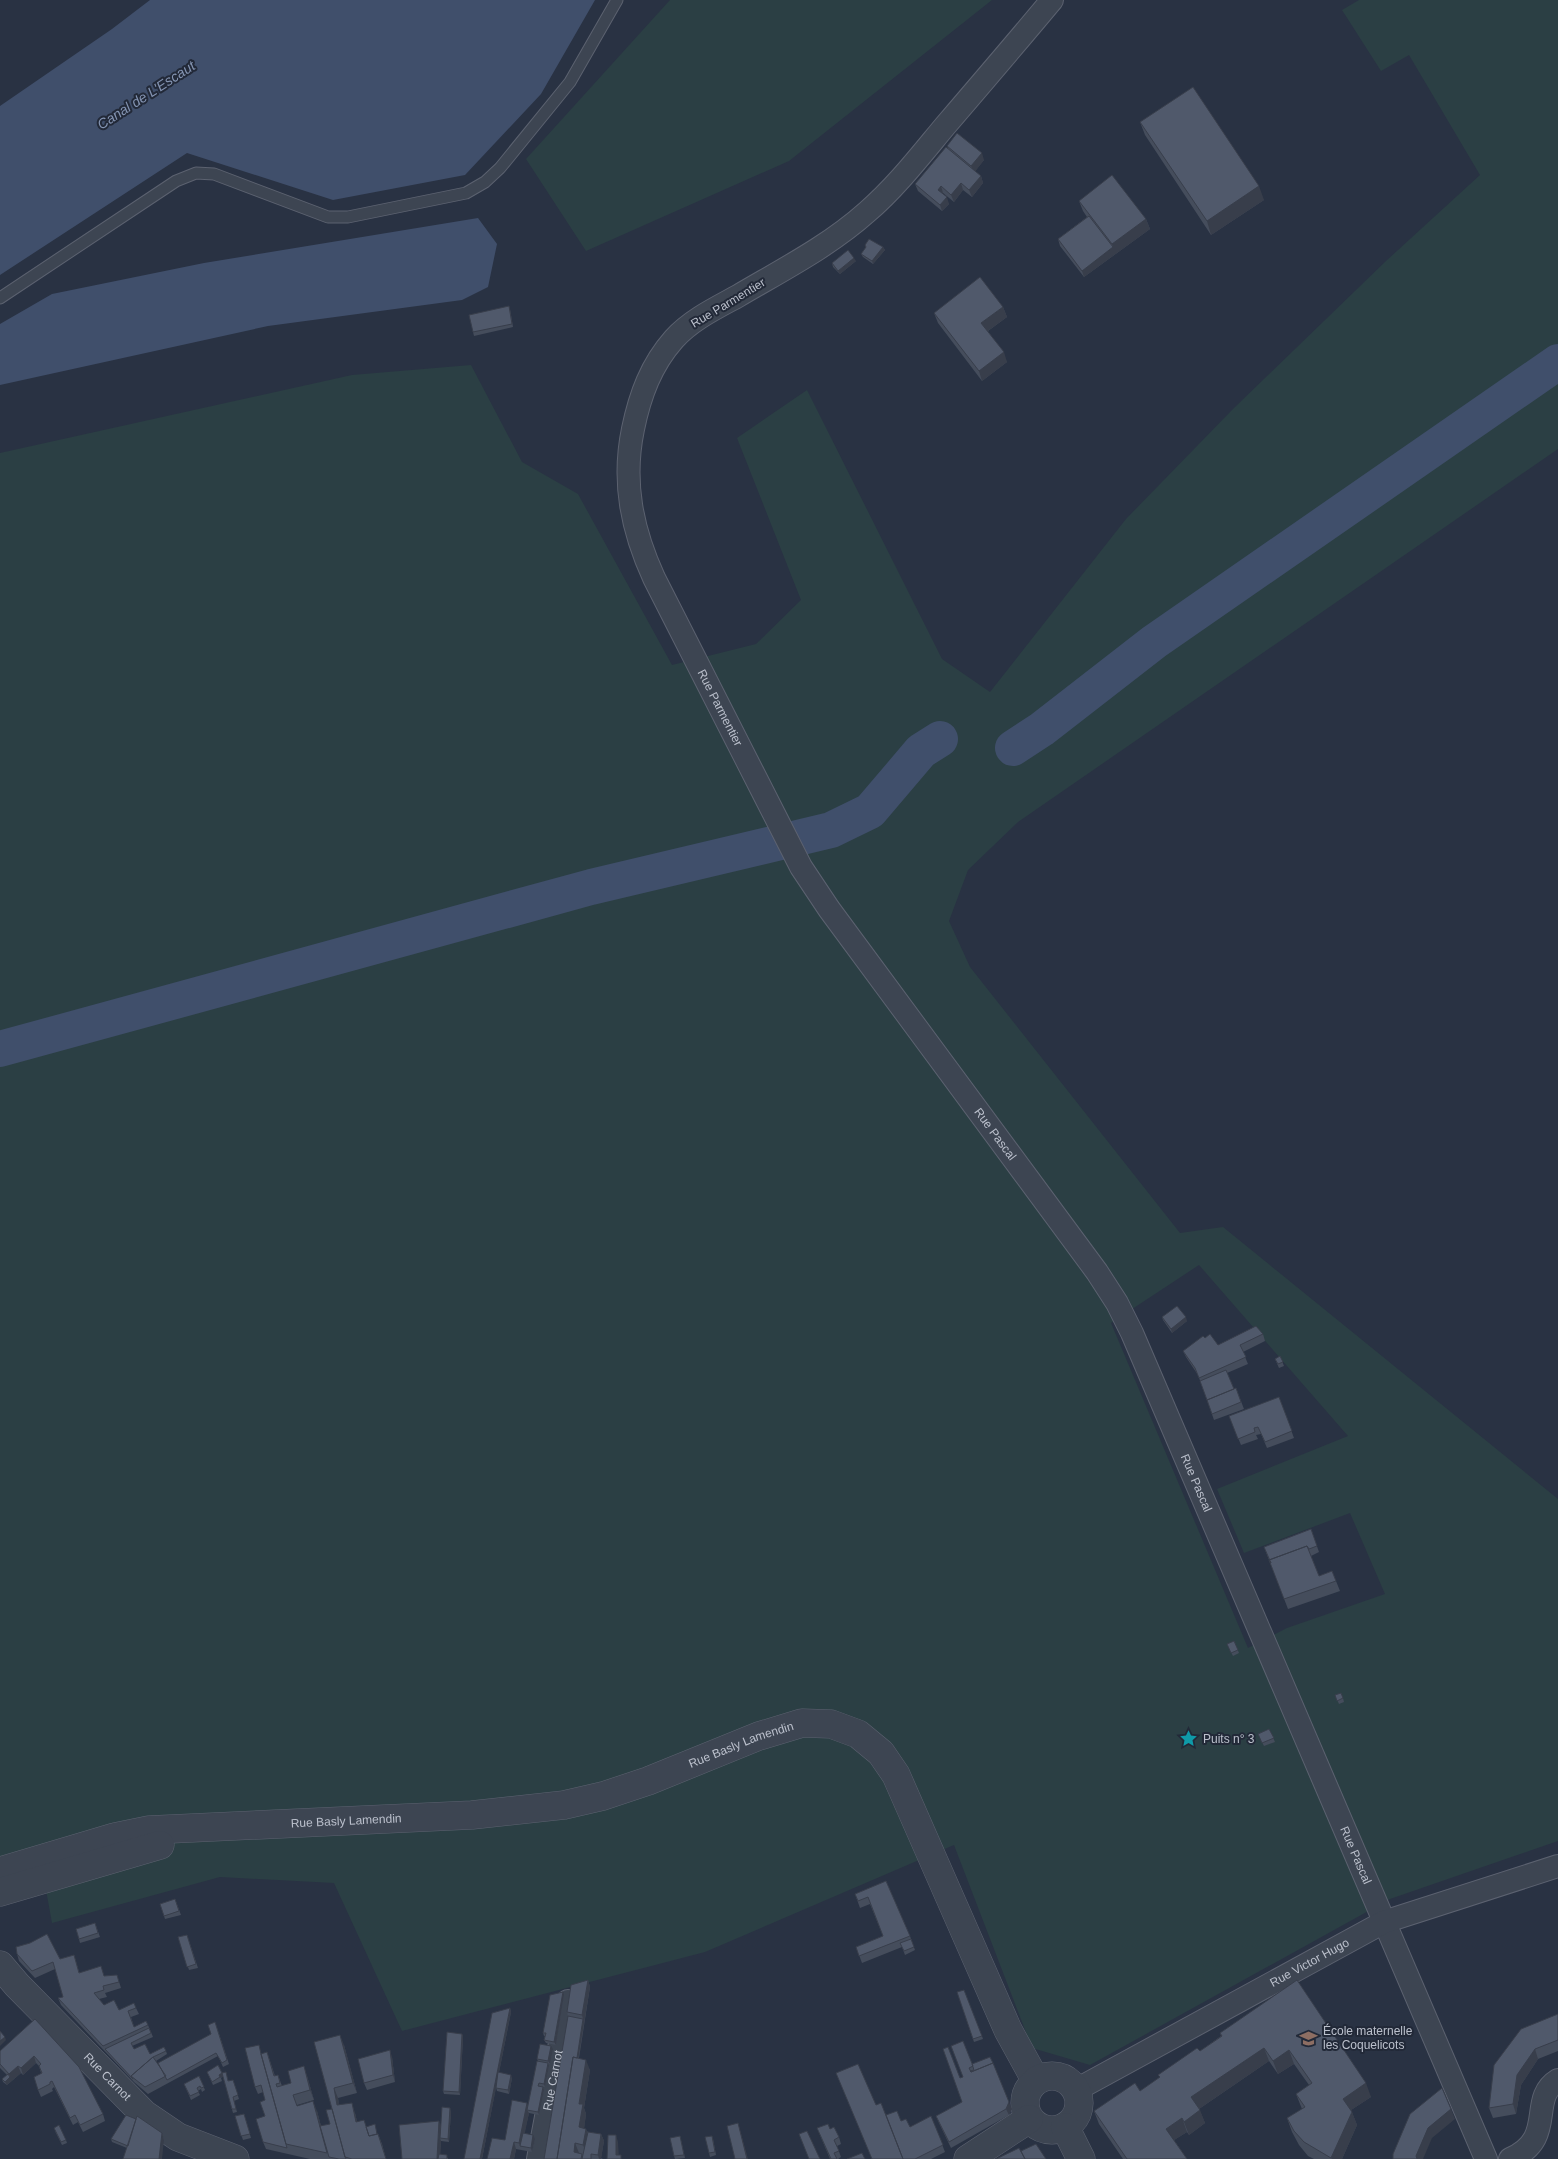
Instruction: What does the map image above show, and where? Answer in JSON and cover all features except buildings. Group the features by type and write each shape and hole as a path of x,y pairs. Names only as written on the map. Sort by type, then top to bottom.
{"street":[{"name":"Rue Parmentier","path":"801,867 654,578 637,535 631,516 628,487 631,442 640,403 650,374 657,362 676,337 688,326 810,254 840,234 868,211 912,166 1052,0"},
{"name":"Rue Pascal","path":"801,867 829,909 1097,1272 1117,1303 1144,1360 1486,2159"},
{"name":"Rue Basly Lamendin","path":"0,1871 134,1832 180,1828 237,1827 472,1815 564,1805 602,1796 648,1781 788,1726 817,1722 844,1728 870,1743 889,1763 896,1775 1008,2030 1036,2081"},
{"name":"Rue Basly Lamendin","path":"0,1892 142,1849 237,1827"},
{"name":"Rue Victor Hugo","path":"1076,2090 1384,1922 1558,1866"},
{"name":"Rue Carnot","path":"0,1965 17,1985 144,2114 178,2137 235,2159"},
{"name":"Rue Carnot","path":"538,2159 568,2001"},
{"path":"1058,2076 1070,2083 1076,2090 1079,2103 1078,2111 1074,2119 1065,2127 1048,2130 1035,2125 1029,2119 1024,2101 1027,2092 1036,2081 1044,2077 1058,2076"},
{"path":"1510,2159 1530,2148 1535,2142 1539,2135 1545,2098 1558,2080"},
{"path":"968,2159 1029,2119"},
{"path":"1065,2127 1081,2159"}],"lane":[{"path":"0,298 176,181 196,173 214,174 317,214 338,218 456,196 476,188 500,168 570,82 617,0"}],"green space":[{"path":"670,0 992,0 789,161 586,251 526,159"},
{"path":"1359,0 1558,0 1558,449 1018,822 968,870 949,921 970,967 1180,1233 1223,1227 1558,1499 1558,1841 1390,1899 1090,2065 1032,2048 954,1845 705,1952 402,2031 334,1883 220,1877 52,1923 46,1890 0,1903 0,453 352,375 471,365 522,462 578,494 672,665 756,644 801,600 737,438 807,390 942,659 990,692 1126,519 1233,409 1386,261 1480,175 1409,55 1381,71 1342,10","holes":["1199,1265 1348,1436 1217,1489 1244,1553 1350,1513 1385,1594 1287,1628 1248,1648 1111,1323"]}],"water":[{"name":"Canal de L'Escaut","path":"150,0 595,0 541,94 465,175 333,200 187,153 0,275 0,106 112,29"},
{"path":"478,218 497,244 488,287 462,300 268,326 0,385 0,324 52,294 204,263"}],"waterway":[{"path":"1013,748 1042,729 1154,642 1558,362"},
{"path":"0,1049 591,887 831,830 870,811 921,751 940,739"}],"place":[{"name":"Puits n° 3","path":"1189,1739"},
{"name":"École maternelle les Coquelicots","path":"1309,2038"}]}
